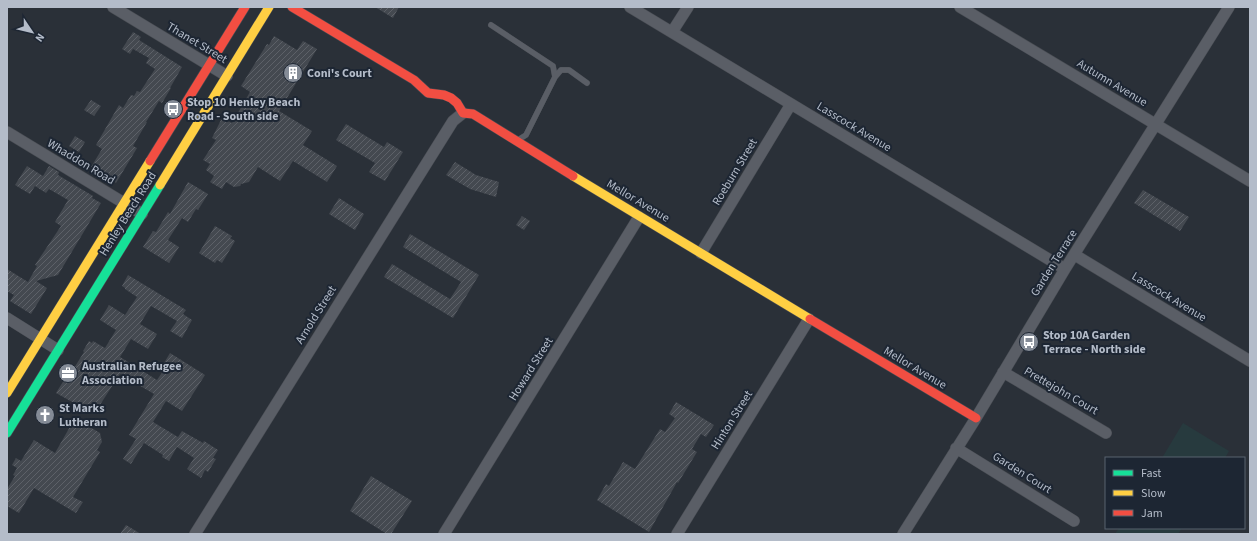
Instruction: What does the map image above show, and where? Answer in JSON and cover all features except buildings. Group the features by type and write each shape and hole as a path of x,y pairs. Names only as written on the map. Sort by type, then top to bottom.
{"main road":[{"name":"Henley Beach Road","path":"7,393 245,7"},
{"name":"Henley Beach Road","path":"7,433 269,7"},
{"path":"292,7 414,80 420,88 430,94 447,95 452,98 459,105 463,113"},
{"name":"Mellor Avenue","path":"463,113 473,114 639,217 701,252 809,319 976,418"}],"street":[{"name":"Thanet Street","path":"113,7 227,76"},
{"name":"Lasscock Avenue","path":"630,7 1065,269"},
{"path":"672,32 688,7"},
{"name":"Autumn Avenue","path":"960,7 1250,181"},
{"name":"Garden Terrace","path":"903,534 976,418 1065,269 1228,7"},
{"name":"Roeburn Street","path":"701,252 791,104"},
{"name":"Arnold Street","path":"195,534 453,121 463,113"},
{"name":"Whaddon Road","path":"7,132 142,214"},
{"name":"Howard Street","path":"444,534 639,217"},
{"name":"Lasscock Avenue","path":"1075,255 1250,361"},
{"path":"7,318 58,350"},
{"name":"Hinton Street","path":"677,534 809,319"},
{"name":"Prettejohn Court","path":"1003,372 1106,433"},
{"name":"Garden Court","path":"956,448 1074,521"}],"lane":[{"path":"491,25 553,66 555,77"},
{"path":"516,141 526,135 555,77 561,70 569,70 587,83"}],"green space":[{"path":"1183,423 1229,451 1226,457 1163,457"},
{"path":"1118,529 1181,529 1178,534 1115,534"}],"traffic: fast":[{"path":"7,433 160,185"}],"traffic: slow":[{"path":"160,185 269,7"},
{"path":"7,393 150,161"},
{"path":"573,176 810,319"}],"traffic: jam":[{"path":"150,161 245,7"},
{"path":"292,7 414,80 428,93 444,95 451,98 457,103 463,113 473,114 573,176"},
{"path":"810,319 976,418"}],"place":[{"name":"Coni's Court","path":"293,73"},
{"name":"Stop 10 Henley Beach Road - South side","path":"173,109"},
{"name":"Stop 10A Garden Terrace - North side","path":"1029,342"},
{"name":"Australian Refugee Association","path":"68,373"},
{"name":"St Marks Lutheran","path":"45,415"}]}
